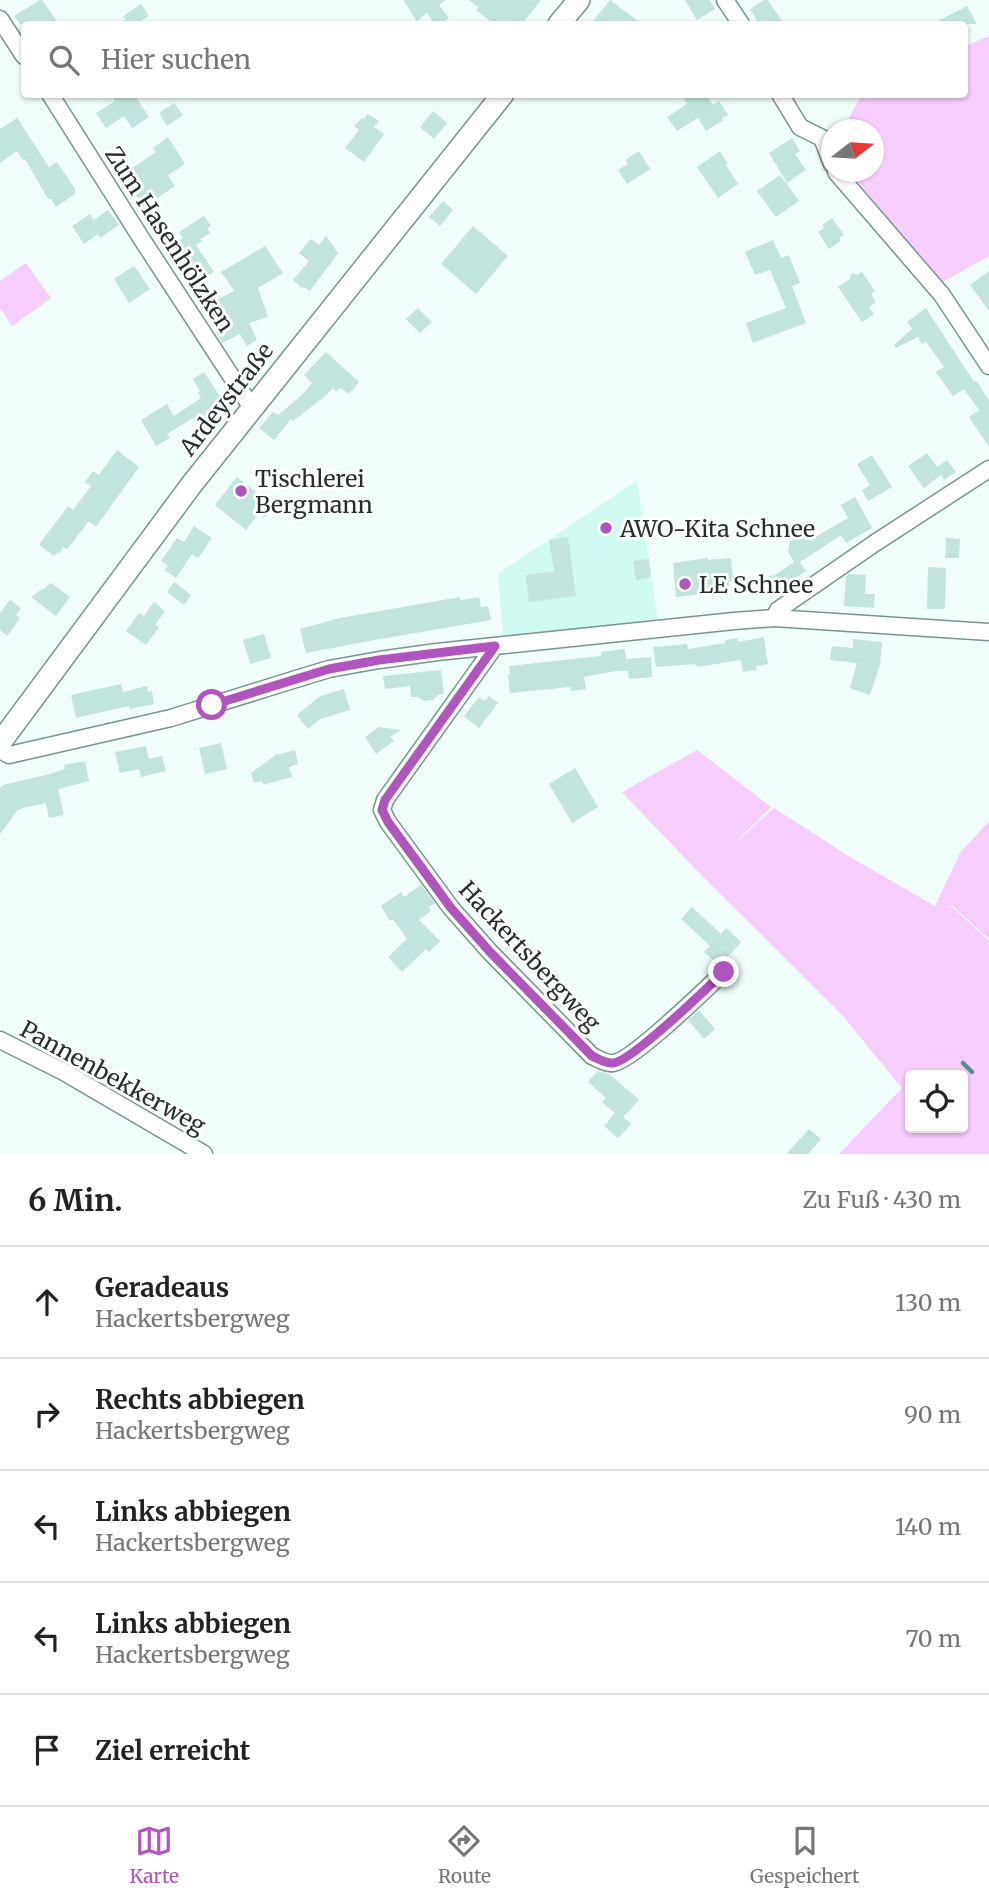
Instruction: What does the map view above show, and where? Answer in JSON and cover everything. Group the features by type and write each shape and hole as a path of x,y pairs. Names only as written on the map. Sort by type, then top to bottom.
{"main road":[{"path":"562,21 579,0"},
{"name":"Ardeystraße","path":"0,743 192,484 500,98"}],"street":[{"path":"725,0 739,21"},
{"path":"2,26 21,52"},
{"name":"Zum Hasenhölzken","path":"53,98 252,408"},
{"path":"782,98 800,127 821,138"},
{"path":"845,182 942,295 989,366"},
{"path":"774,618 778,610 989,469"},
{"path":"0,750 9,755 172,718 329,669 495,646 774,618 989,632"},
{"name":"Hackertsbergweg","path":"495,646 385,800 382,810 388,822 451,908 490,952 592,1056 604,1062 614,1063 626,1058 682,1012 724,972"},
{"name":"Pannenbekkerweg","path":"0,1040 64,1072 204,1154"}],"shaded area":[{"path":"989,36 989,256 941,283 858,182 884,182 884,119 849,119 859,98 968,98 968,45"},
{"path":"26,263 51,298 12,326 0,308 0,281"},
{"name":"AWO-Kita Schnee","path":"637,481 658,621 503,636 498,574"},
{"path":"697,750 771,807 733,845 774,808 850,857 935,906 960,853 989,821 989,939 953,906 946,906 952,907 989,941 989,1154 839,1154 902,1088 842,1015 622,792"}],"building":[{"path":"42,0 57,21 21,21 20,24 14,16"},
{"path":"403,0 446,0 439,5 449,18 444,21 433,21 427,13 417,21"},
{"path":"469,0 541,0 524,21 490,21 476,10 478,7"},
{"path":"610,0 638,21 593,21"},
{"path":"685,0 710,0 715,9 697,20"},
{"path":"768,0 782,21 757,21 750,9"},
{"path":"141,4 149,16 140,21 126,21 123,16"},
{"path":"967,6 977,24 968,24 968,21 938,21"},
{"path":"113,98 137,98 149,117 132,128 124,116 106,128 96,113 115,101"},
{"path":"683,98 709,98 713,105 719,101 728,115 706,131 698,118 677,131 667,117 687,104"},
{"path":"174,103 183,115 167,126 159,113"},
{"path":"433,111 447,123 434,139 420,127"},
{"path":"368,114 379,121 374,127 384,134 364,162 345,148 359,130 354,126"},
{"path":"17,118 49,167 57,162 75,189 75,194 56,207 17,151 0,163 0,129"},
{"path":"168,137 185,164 168,175 175,186 144,207 122,175 156,152 153,148"},
{"path":"792,138 800,151 795,154 806,170 787,183 769,153"},
{"path":"639,151 650,169 627,184 618,170 628,164 625,160"},
{"path":"720,151 738,184 718,198 697,167"},
{"path":"780,175 799,201 776,217 757,191"},
{"path":"443,201 453,210 440,226 429,217"},
{"path":"108,210 119,225 100,238 98,234 84,244 72,226 90,214 94,220"},
{"path":"204,216 211,226 207,228 210,233 196,245 214,272 195,285 169,247 183,238 179,232"},
{"path":"832,218 844,235 839,238 841,241 829,249 818,232 824,228 822,225"},
{"path":"473,226 508,256 476,294 441,264"},
{"path":"326,236 338,253 310,291 293,280 309,261 299,253 311,239 319,245"},
{"path":"773,240 781,258 789,255 800,283 792,286 806,323 753,343 746,323 786,308 770,270 755,275 745,252"},
{"path":"265,246 283,273 258,288 268,317 249,323 257,340 247,346 240,334 222,343 215,332 222,328 214,301 234,291 221,272"},
{"path":"134,266 150,289 129,303 114,279"},
{"path":"989,271 989,311 970,285"},
{"path":"862,272 875,291 871,294 876,302 869,307 874,314 862,322 838,287 850,279 852,273 857,275"},
{"path":"418,308 432,322 420,333 406,319"},
{"path":"926,308 974,382 976,381 989,400 989,447 969,417 979,410 964,389 953,396 936,372 944,367 926,342 922,344 918,337 896,348 894,345 912,329 907,322"},
{"path":"326,352 359,382 349,394 340,388 336,392 333,388 293,421 291,419 274,440 259,428 273,412 278,415 301,396 312,383 304,375"},
{"path":"204,372 223,401 201,430 193,418 167,434 170,438 156,446 141,420 167,404 174,416 201,398 193,379"},
{"path":"117,450 139,467 96,527 89,521 69,547 63,547 54,556 39,545 68,506 73,510 91,486 85,482 93,471 99,475"},
{"path":"927,453 937,467 947,460 956,472 944,480 941,475 924,488 908,466"},
{"path":"872,455 892,487 868,501 862,490 870,485 857,464"},
{"name":"Tischlerei Bergmann","path":"237,477 274,506 264,518 259,513 246,530 215,505"},
{"path":"855,497 872,528 846,543 841,535 800,562 806,571 768,595 759,586 760,582 794,562 788,552 790,541 811,527 817,536 848,518 841,505"},
{"path":"194,526 212,538 198,558 192,554 176,578 165,570 168,566 161,561 177,538 184,542"},
{"path":"568,537 576,596 529,602 526,575 554,571 549,540"},
{"path":"946,538 960,539 959,558 945,558"},
{"path":"731,558 733,582 729,582 730,591 676,597 673,563"},
{"path":"649,559 651,577 636,580 633,561"},
{"path":"928,567 946,568 945,609 927,609"},
{"path":"866,575 865,594 875,594 874,608 844,606 846,576"},
{"path":"174,582 191,595 184,605 167,592"},
{"path":"51,583 70,597 56,616 31,597"},
{"path":"460,597 461,600 479,597 481,607 488,606 491,620 306,653 300,629 340,618"},
{"path":"10,600 21,608 16,615 20,618 7,636 0,630 0,613"},
{"path":"154,602 165,611 155,625 159,627 146,645 126,631 139,613 144,616"},
{"path":"264,634 271,658 250,664 243,640"},
{"path":"764,637 768,664 756,666 757,670 743,672 741,660 697,667 696,664 656,667 653,647 687,644 688,649 725,643 725,640 737,638 738,642"},
{"path":"853,639 882,642 880,665 870,695 850,688 857,663 830,660 832,646 853,648"},
{"path":"625,649 626,659 651,657 652,677 629,679 628,671 616,671 584,677 586,689 571,691 570,687 510,693 509,666 601,656 601,652"},
{"path":"441,670 444,694 433,700 424,701 411,697 410,686 385,689 383,676"},
{"path":"121,684 123,692 147,686 148,692 152,691 154,704 130,709 129,706 76,718 71,695"},
{"path":"344,689 350,710 320,719 308,729 297,715 320,696"},
{"path":"489,696 498,703 479,728 464,716 479,697 485,701"},
{"path":"379,727 401,730 390,737 394,741 376,754 365,737"},
{"path":"221,743 227,769 205,774 199,748"},
{"path":"146,746 149,759 162,756 166,771 141,777 139,769 120,773 115,752"},
{"path":"295,750 298,764 289,767 292,777 263,785 262,781 254,783 251,773 276,755"},
{"path":"85,761 89,781 58,789 64,815 49,818 46,803 23,808 18,810 0,834 0,788 3,785 50,774 65,769 64,765"},
{"path":"575,768 598,807 572,823 549,784"},
{"path":"421,885 435,903 429,907 431,911 419,920 440,941 429,952 426,949 402,972 388,957 407,939 393,919 390,921 381,906 401,892 404,897"},
{"path":"692,907 721,934 726,928 741,942 723,962 717,964 704,952 710,946 681,919"},
{"path":"699,1010 715,1029 704,1039 688,1020"},
{"path":"598,1071 609,1074 639,1100 623,1117 631,1124 618,1138 604,1126 615,1113 602,1102 606,1098 588,1082"},
{"path":"809,1129 821,1139 808,1154 786,1154"}],"waterway":[{"path":"963,1063 972,1072"}],"place":[{"name":"Tischlerei Bergmann","path":"241,491"},
{"name":"AWO-Kita Schnee","path":"606,528"},
{"name":"LE Schnee","path":"685,584"}],"route":[{"path":"212,705 329,669 495,646 385,800 382,810 384,817 451,908 490,952 592,1056 604,1062 614,1063 626,1058 682,1012 724,972"}]}
